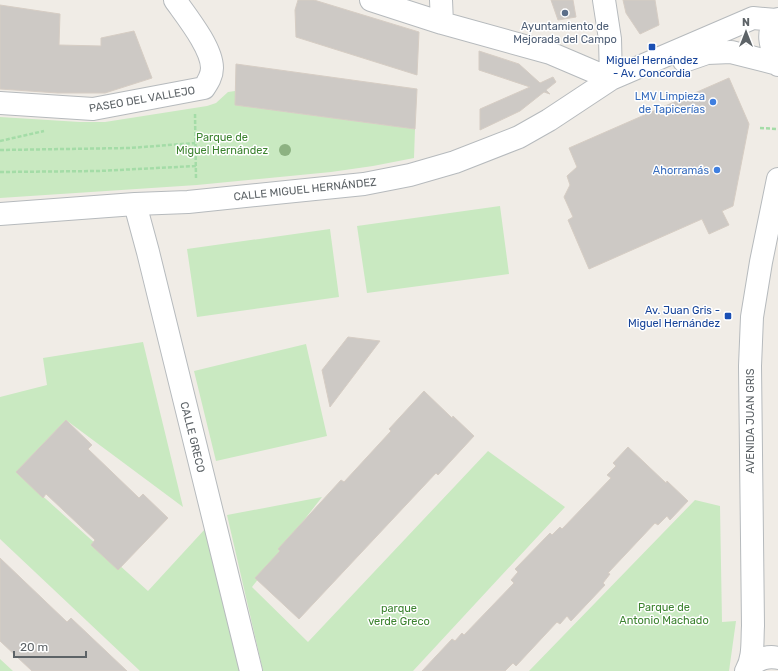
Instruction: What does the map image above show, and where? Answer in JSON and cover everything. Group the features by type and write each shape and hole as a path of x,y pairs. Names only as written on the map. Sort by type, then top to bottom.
{"street":[{"path":"175,0 208,51 212,69 201,86"},
{"path":"371,0 442,23 550,53 611,79 610,39 604,0"},
{"path":"441,0 442,23"},
{"name":"CALLE MIGUEL HERNÁNDEZ","path":"0,214 135,204 188,202 364,184 410,175 455,162 536,129 611,79 753,18 777,20"},
{"path":"777,20 770,29 771,45 778,64"},
{"name":"CALLE MIGUEL HERNÁNDEZ","path":"611,79 661,69 707,53 731,52 778,64"},
{"name":"PASEO DEL VALLEJO","path":"0,103 93,109 201,86"},
{"name":"AVENIDA JUAN GRIS","path":"748,668 752,650 753,626 750,366 752,317 761,262 778,179"},
{"name":"CALLE GRECO","path":"135,204 251,671"},
{"name":"AVENIDA JUAN GRIS","path":"748,668 760,658 773,656 778,658"}],"path":[{"path":"188,202 197,185 195,104 201,86"},
{"path":"760,128 778,129"},
{"path":"0,150 130,148 195,143"},
{"path":"0,172 99,171 196,166"}],"green space":[{"name":"Parque de Miguel Hernández","path":"235,91 236,105 415,129 414,158 331,172 197,185 0,198 0,117 105,122 207,106 216,103 228,92"},
{"path":"500,206 509,274 367,293 357,226"},
{"path":"330,229 339,297 197,317 187,249"},
{"path":"143,342 183,507 66,420 16,472 148,591 205,529 241,671 140,671 0,539 0,397 47,385 43,358"},
{"path":"306,344 327,436 216,461 194,371"},
{"name":"parque verde Greco","path":"488,451 565,507 413,671 263,671 227,515 322,497 252,587 308,642"},
{"name":"Parque de Antonio Machado","path":"695,500 720,506 722,622 736,621 729,671 529,671"},
{"path":"0,659 13,671 0,671"}],"building":[{"path":"298,0 314,0 419,32 417,75 296,37 295,10"},
{"name":"Ayuntamiento de Mejorada del Campo","path":"551,0 573,0 576,17 558,20"},
{"path":"623,0 655,0 659,25 640,34 626,13"},
{"path":"0,5 60,14 59,45 101,46 101,38 134,31 152,78 105,93 58,93 0,89"},
{"path":"479,51 519,64 540,83 553,77 556,82 546,90 550,94 544,92 520,111 480,130 480,109 530,87 479,70"},
{"path":"236,64 417,89 415,129 235,105"},
{"path":"729,78 749,124 733,206 722,211 729,225 709,234 702,219 589,269 568,220 573,217 564,197 570,185 567,176 577,167 569,148"},
{"path":"348,337 380,341 330,407 322,370"},
{"path":"424,391 452,418 453,416 474,436 438,475 436,473 299,619 255,578 280,551 278,549 341,480 344,482 391,431 389,429"},
{"path":"66,420 92,445 88,449 139,498 143,494 168,518 118,570 91,545 95,540 46,494 43,498 16,472"},
{"path":"628,447 666,483 667,481 688,501 670,520 667,516 658,525 655,523 608,573 610,574 603,583 605,585 571,621 567,616 560,624 557,622 516,666 513,663 505,671 422,671 452,639 455,641 462,633 464,635 514,583 511,580 518,572 515,569 550,533 552,535 560,527 562,529 611,478 607,475 616,466 613,463"},
{"path":"0,558 67,622 71,618 127,671 32,671 0,641"}],"place":[{"name":"Ayuntamiento de Mejorada del Campo","path":"565,13"},
{"name":"Miguel Hernández - Av. Concordia","path":"652,47"},
{"name":"LMV Limpieza de Tapicerías","path":"713,102"},
{"name":"Ahorramás","path":"717,170"},
{"name":"Av. Juan Gris - Miguel Hernández","path":"728,316"}]}
